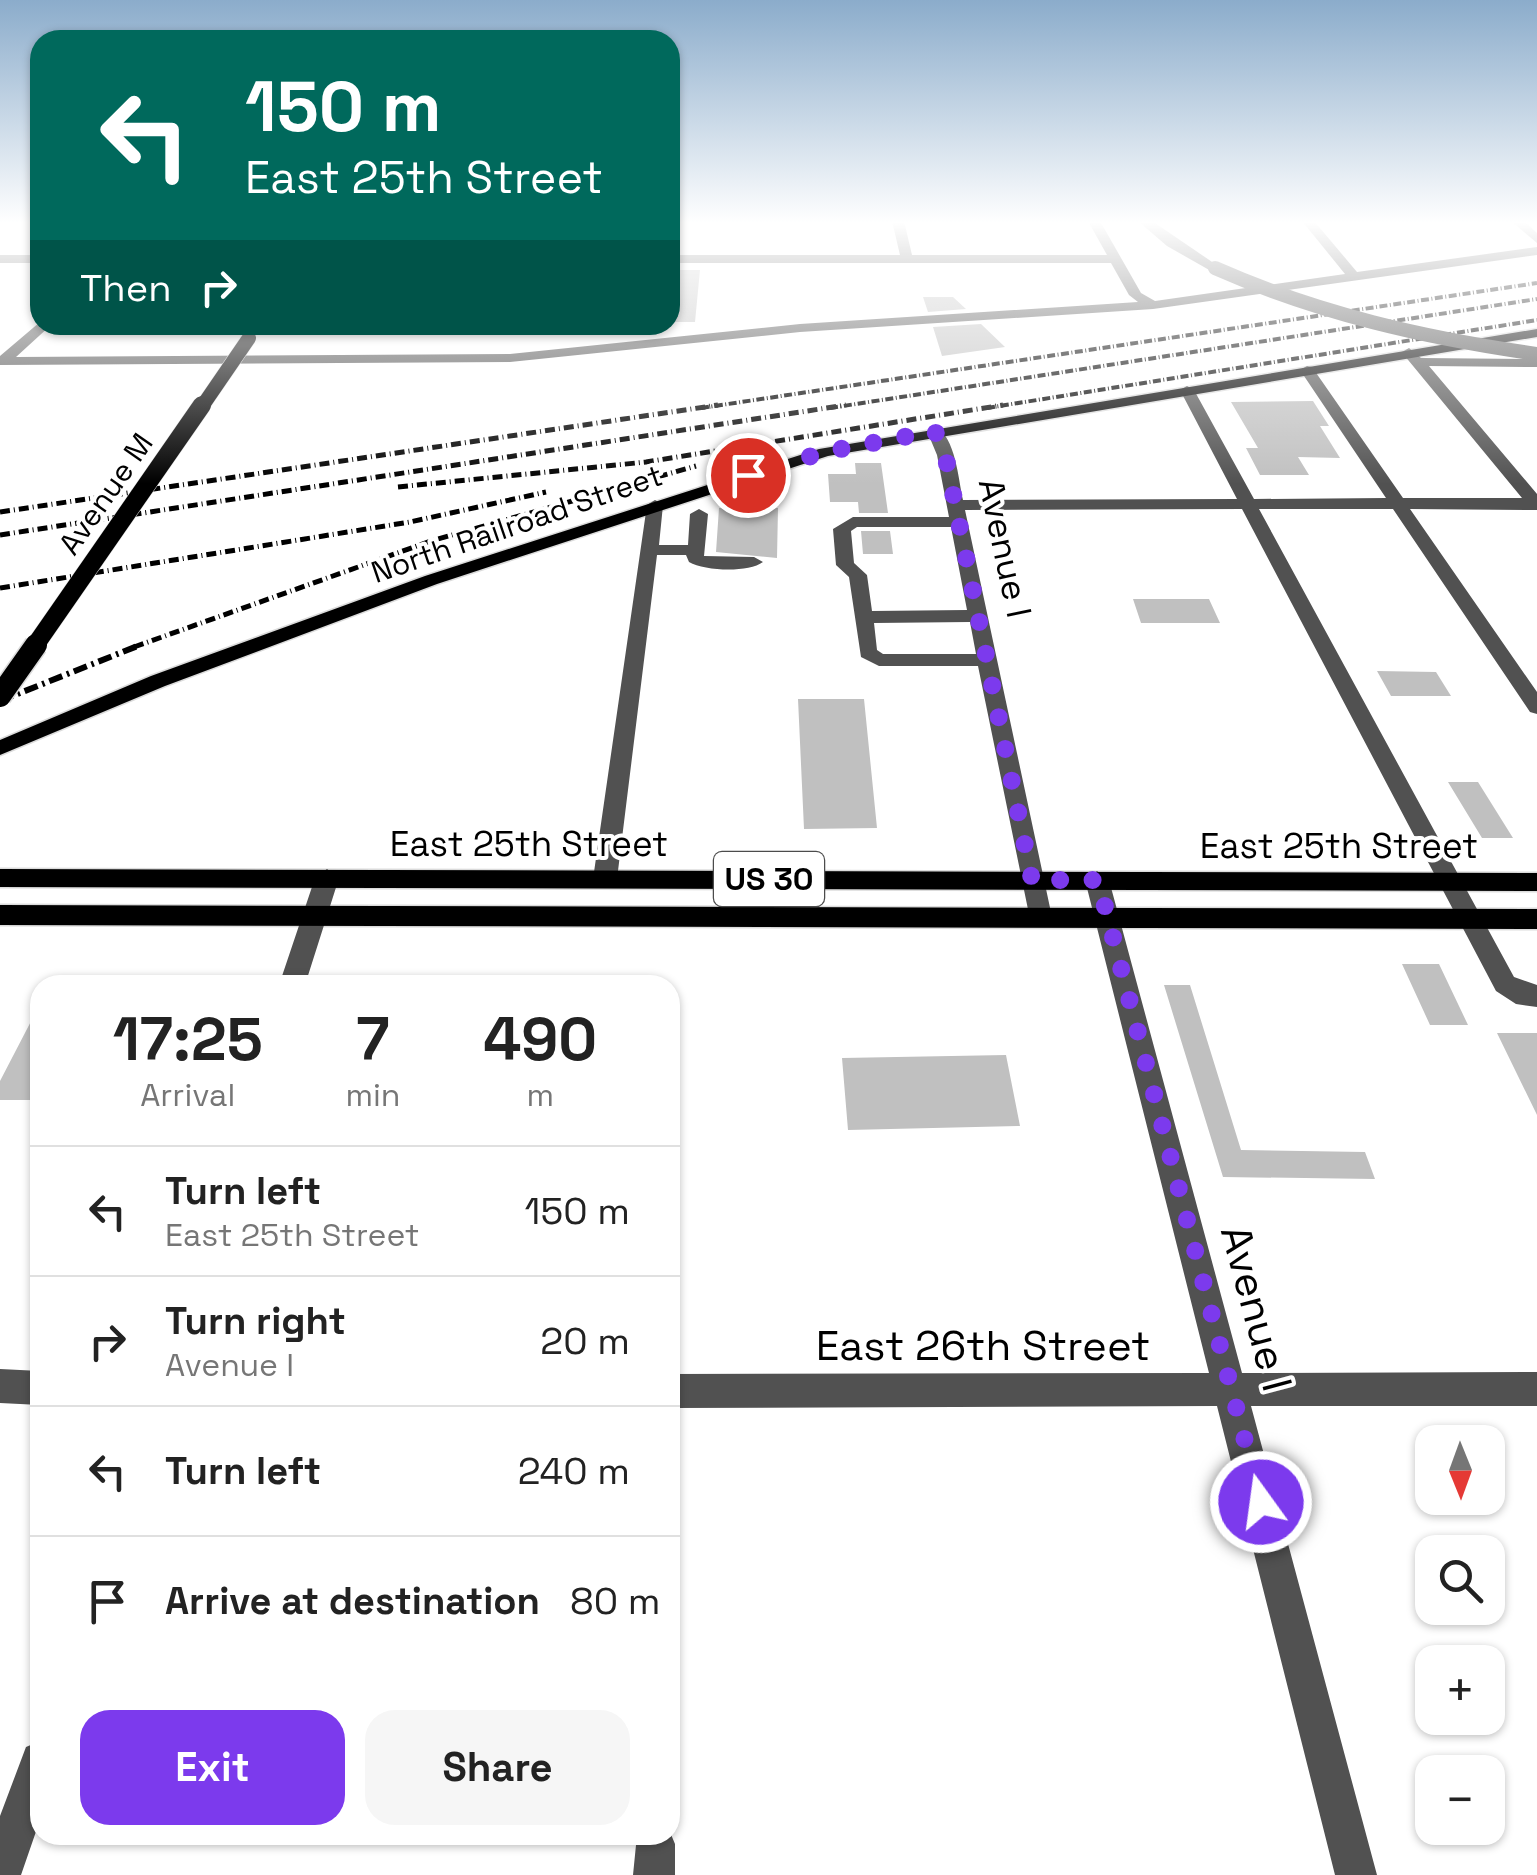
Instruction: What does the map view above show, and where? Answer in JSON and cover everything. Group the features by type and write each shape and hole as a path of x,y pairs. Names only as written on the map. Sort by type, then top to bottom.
{"main road":[{"name":"North Railroad Street","path":"60,722 431,580 825,452 1537,334"},
{"name":"Avenue M","path":"0,696 251,335"},
{"path":"0,748 60,722"},
{"path":"0,756 60,722"},
{"name":"East 25th Street","path":"0,878 1537,882"},
{"name":"East 25th Street","path":"0,915 1537,919"}],"street":[{"path":"1,361 510,358 800,328 1099,308"},
{"path":"1321,308 1446,340 1537,354"},
{"path":"1,361 32,335"},
{"path":"1413,357 1537,363"},
{"path":"1413,357 1536,503"},
{"path":"1306,370 1537,707"},
{"path":"1187,390 1505,984 1525,996 1537,996"},
{"name":"Avenue I","path":"935,431 945,454 1040,918"},
{"path":"987,660 878,660 868,653 858,576 844,565 842,530 853,522 957,513 1248,503 1536,503"},
{"path":"605,879 655,506"},
{"path":"699,514 695,558 702,562 754,562"},
{"path":"649,550 696,550"},
{"path":"863,617 978,616"},
{"path":"295,975 327,878"},
{"name":"Avenue I","path":"1098,880 1356,1875"},
{"path":"0,1386 30,1388"},
{"name":"East 26th Street","path":"680,1391 1537,1389"},
{"path":"0,1875 30,1790"}],"building":[{"path":"680,308 696,308 695,322 680,322"},
{"path":"927,308 966,309 928,312"},
{"path":"981,324 1005,347 942,356 933,327"},
{"path":"1313,401 1329,426 1320,426 1340,458 1298,457 1309,475 1260,475 1246,448 1258,448 1231,402"},
{"path":"855,463 881,463 888,513 859,513 858,502 830,502 828,474 856,474"},
{"path":"719,508 778,508 777,558 716,552"},
{"path":"861,531 890,531 893,554 863,554"},
{"path":"1133,599 1209,599 1220,623 1141,623"},
{"path":"1377,671 1436,672 1451,696 1391,696"},
{"path":"798,699 864,699 877,828 804,829"},
{"path":"1448,782 1478,782 1513,838 1482,838"},
{"path":"1402,964 1439,964 1468,1025 1430,1025"},
{"path":"1164,985 1190,985 1241,1150 1365,1152 1375,1179 1223,1177"},
{"path":"30,1023 30,1100 0,1100 0,1081"},
{"path":"1497,1033 1537,1033 1537,1115"},
{"path":"1006,1055 1020,1126 848,1130 842,1058"}],"railway":[{"path":"701,408 1366,308"},
{"path":"830,408 1475,308"},
{"path":"987,408 1537,320"},
{"path":"0,512 718,405"},
{"path":"0,535 846,405"},
{"path":"398,487 646,462 1003,405"},
{"path":"134,647 431,541 696,466"},
{"path":"0,588 410,522 546,492"},
{"path":"0,701 140,645"}],"route":[{"path":"748,475 825,452 935,431 945,454 1032,880 1098,880 1261,1502"}]}
